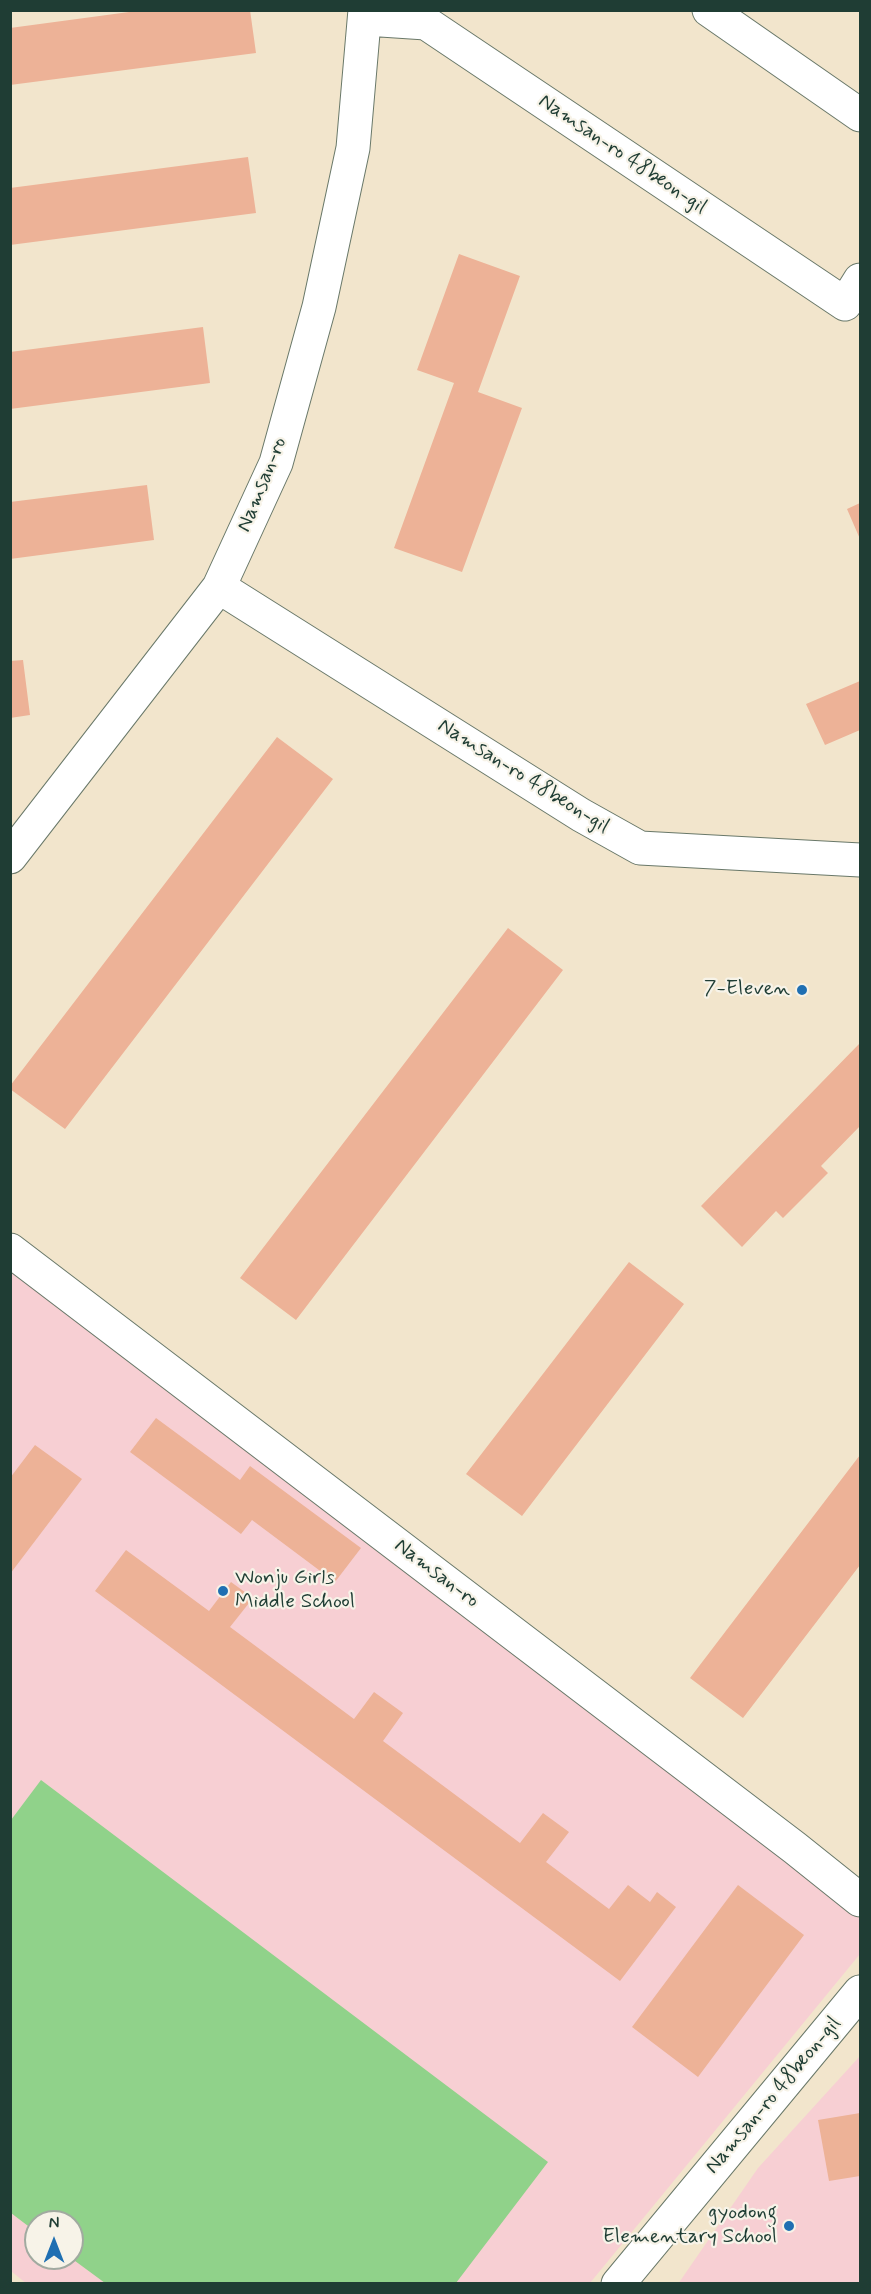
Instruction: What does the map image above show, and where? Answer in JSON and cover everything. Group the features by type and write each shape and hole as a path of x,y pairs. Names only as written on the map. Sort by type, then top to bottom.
{"street":[{"path":"710,10 861,115"},
{"name":"Namsan-ro 48beon-gil","path":"366,15 426,23 845,304 861,280"},
{"name":"Namsan-ro","path":"10,857 219,587 276,463 319,307 353,148 366,15"},
{"name":"Namsan-ro 48beon-gil","path":"219,587 581,815 640,848 861,860"},
{"name":"Namsan-ro","path":"10,1250 861,1900"},
{"name":"Namsan-ro 48beon-gil","path":"618,2283 861,1992"}],"shaded area":[{"name":"Wonju Girls Middle School","path":"10,1268 860,1915 860,1954 590,2283 27,2284 11,2271"},
{"name":"gyodong Elementary School","path":"860,2056 860,2283 678,2284 758,2168"}],"green space":[{"path":"41,1780 548,2162 456,2283 105,2283 84,2268 84,2210 24,2210 24,2223 11,2213 11,1820"}],"building":[{"path":"144,10 250,10 256,53 10,85 10,28"},
{"path":"248,157 256,213 10,245 10,188"},
{"path":"459,254 520,276 478,392 522,408 462,572 394,548 454,383 417,370"},
{"path":"203,327 210,383 10,409 10,352"},
{"path":"147,485 154,540 10,559 10,502"},
{"path":"860,503 860,539 847,509"},
{"path":"23,660 30,715 10,718 10,661"},
{"path":"860,681 860,730 825,745 806,704"},
{"path":"277,737 333,779 65,1129 10,1089 10,1086"},
{"path":"508,928 563,970 296,1320 240,1278"},
{"path":"860,1043 860,1126 821,1166 828,1173 783,1218 776,1211 742,1247 701,1206"},
{"path":"629,1262 684,1304 522,1516 466,1474"},
{"path":"156,1418 240,1480 250,1466 361,1548 335,1582 252,1520 241,1534 130,1452"},
{"path":"35,1445 82,1479 10,1574 10,1478"},
{"path":"860,1455 860,1565 743,1718 690,1678"},
{"path":"126,1550 209,1611 231,1582 253,1598 230,1627 354,1719 374,1692 403,1713 383,1741 520,1843 543,1813 569,1832 546,1862 609,1909 628,1885 650,1902 657,1892 676,1907 620,1981 95,1591"},
{"path":"738,1885 804,1935 698,2077 632,2027"},
{"path":"860,2113 860,2176 829,2181 818,2120"}],"place":[{"name":"7-Eleven","path":"802,990"},
{"name":"Wonju Girls Middle School","path":"223,1591"},
{"name":"gyodong Elementary School","path":"789,2226"}]}
